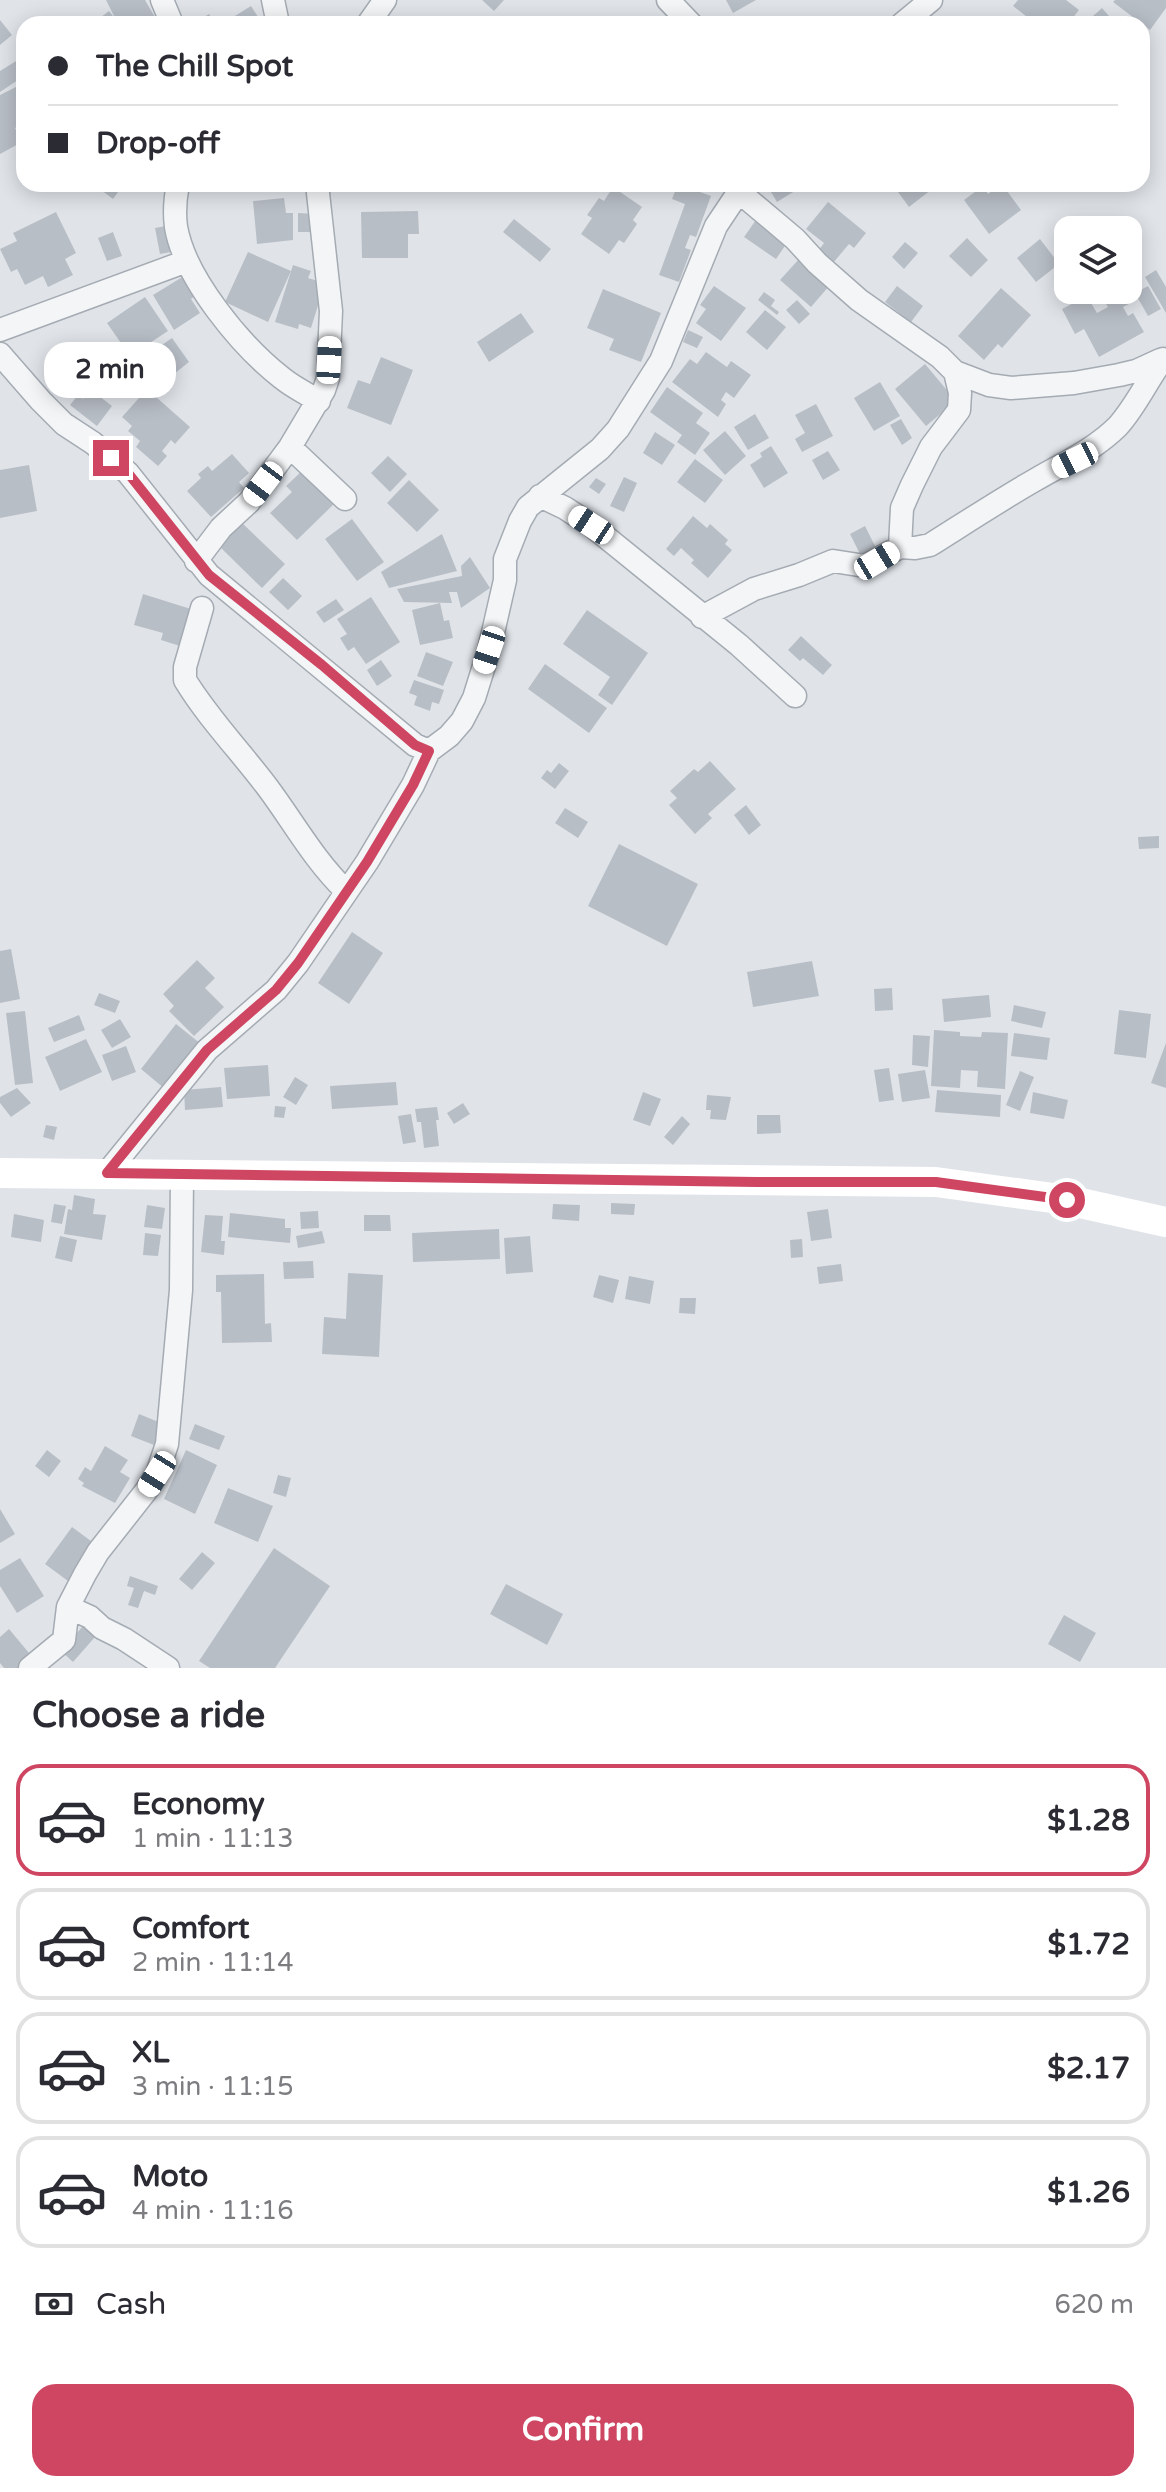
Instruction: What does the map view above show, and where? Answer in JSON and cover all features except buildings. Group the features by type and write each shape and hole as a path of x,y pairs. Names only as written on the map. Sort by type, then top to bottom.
{"main road":[{"path":"0,1173 936,1182 1067,1200 1166,1222"}],"street":[{"path":"668,0 683,16"},
{"path":"912,16 931,0"},
{"path":"177,192 176,228 187,261 203,287 241,341 284,380 319,401"},
{"path":"196,561 221,528 249,502 290,447 319,401 328,378 331,311 318,192"},
{"path":"107,1173 207,1050 276,990 298,963 367,862 413,785 429,751 462,721 474,698 489,650 505,580 505,559 528,507 600,449 618,429 661,361 716,226 738,192"},
{"path":"745,192 859,300 940,357 955,372 989,385 1011,388 1074,383 1119,375 1164,358"},
{"path":"0,330 187,261"},
{"path":"0,354 64,424 93,443 128,473 209,575 322,665 415,745 429,751"},
{"path":"702,617 754,589 833,561 865,566 900,547 930,545 1035,480 1075,460 1118,425 1164,358"},
{"path":"900,547 902,508 931,447 959,410 960,393 955,372"},
{"path":"290,447 345,499"},
{"path":"540,496 591,525 739,645 795,696"},
{"path":"202,608 185,667 185,680 270,791 310,851 346,891"},
{"path":"30,1668 64,1640 68,1607 98,1552 157,1474 167,1444 181,1290 182,1174"},
{"path":"68,1607 90,1617 102,1628 168,1668"}],"route":[{"path":"111,458 128,473 209,575 322,665 415,745 429,751 413,785 367,862 298,963 276,990 207,1050 107,1173 936,1182 1067,1200"}]}
